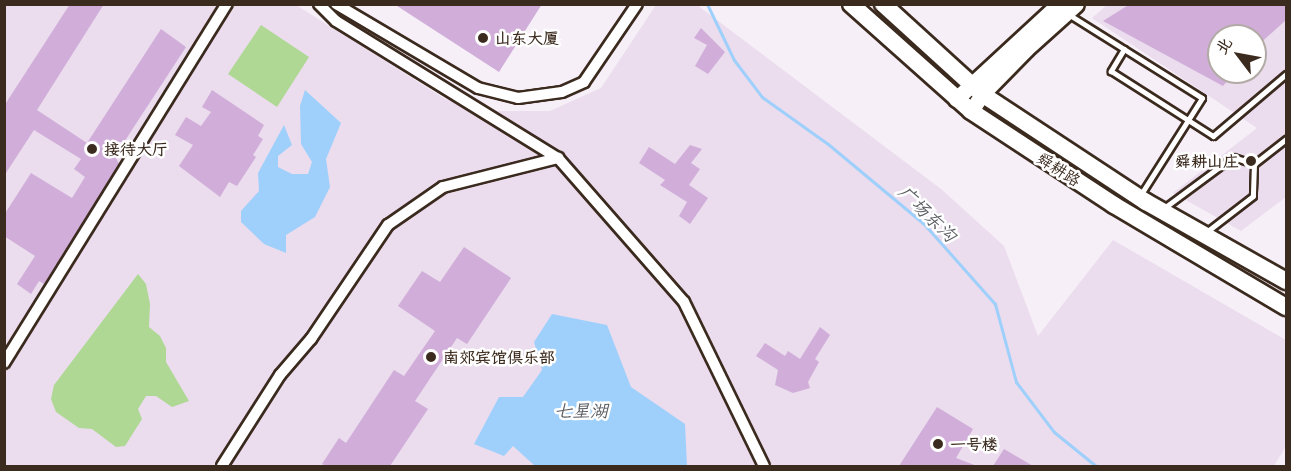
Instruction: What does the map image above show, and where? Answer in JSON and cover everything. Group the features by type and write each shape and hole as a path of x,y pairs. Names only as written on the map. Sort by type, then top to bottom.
{"main road":[{"name":"舜耕路","path":"851,4 971,111 1114,206 1287,307"},
{"name":"舜耕路","path":"883,4 977,90 1139,197 1287,281"},
{"path":"956,99 977,90 1067,7"},
{"path":"971,111 977,90"}],"street":[{"path":"4,363 227,4"},
{"path":"319,4 336,21 558,158 684,302 764,466"},
{"path":"336,4 478,88 518,98 562,92 584,82 637,4"},
{"path":"222,466 280,375 311,339 388,225 443,187 558,158"}],"lane":[{"path":"1067,7 1124,49 1202,98 1139,197"},
{"path":"1124,49 1111,71 1213,136 1287,74"},
{"path":"1254,164 1287,139"},
{"path":"1161,210 1233,157 1254,164"},
{"path":"1204,234 1253,196 1254,164"}],"shaded area":[{"path":"4,5 296,5 445,99 479,111 550,111 601,88 656,5 697,5 941,189 1004,246 1038,336 1113,240 1286,340 1286,446 1274,466 5,466"},
{"path":"1107,5 1286,5 1286,197 1241,231 1173,193 1257,128 1092,18"}],"green space":[{"path":"261,25 309,57 277,107 228,74"},
{"path":"138,274 146,284 150,304 149,327 160,336 166,348 166,362 189,401 172,407 156,396 146,396 138,409 142,419 125,446 116,447 92,429 79,428 56,412 51,399 54,385"}],"water":[{"path":"305,90 341,123 326,159 330,187 315,217 286,235 286,253 264,244 241,222 241,211 259,191 258,173 284,125 292,145 278,156 278,167 292,174 308,174 312,162 301,144 300,106"},
{"name":"七星湖","path":"552,314 607,325 631,387 685,424 687,466 535,466 513,446 504,456 474,444 499,397 523,397 542,370 534,342"}],"building":[{"name":"接待大厅","path":"70,4 104,4 37,110 87,143 161,29 186,47 115,156 119,164 44,284 39,281 31,294 17,284 35,256 4,236 4,215 31,173 72,198 85,177 74,169 81,159 34,130 4,176 4,106"},
{"name":"山东大厦","path":"394,4 542,4 499,72"},
{"path":"1130,4 1287,4 1287,19 1267,37 1267,24 1207,24 1207,77 1103,21"},
{"path":"701,28 725,52 708,74 695,66 707,45 694,38"},
{"path":"212,90 264,125 258,136 263,139 253,155 256,157 237,186 229,182 220,197 179,166 193,145 175,135 186,117 201,126 211,112 202,107"},
{"path":"690,145 702,149 691,163 700,169 689,185 708,198 690,224 679,216 687,202 660,185 665,180 639,163 649,147 675,164"},
{"name":"南郊宾馆俱乐部","path":"464,247 511,278 467,344 457,338 415,401 428,409 390,466 326,466 322,464 339,438 346,443 394,370 404,376 435,331 398,306 422,271 440,282"},
{"path":"820,327 830,335 815,359 819,362 808,382 810,388 793,393 775,385 778,370 756,356 765,343 785,356 788,351 800,359"},
{"name":"一号楼","path":"937,407 973,429 956,458 977,466 899,466"},
{"name":"一号楼","path":"1004,449 1033,466 993,466"}],"waterway":[{"name":"广场东沟","path":"707,4 734,60 762,97 828,144 924,224 995,304 1016,382 1054,432 1096,466"}],"place":[{"name":"山东大厦","path":"483,38"},
{"name":"接待大厅","path":"92,149"},
{"name":"舜耕山庄","path":"1251,161"},
{"name":"南郊宾馆俱乐部","path":"431,357"},
{"name":"一号楼","path":"938,444"}]}
